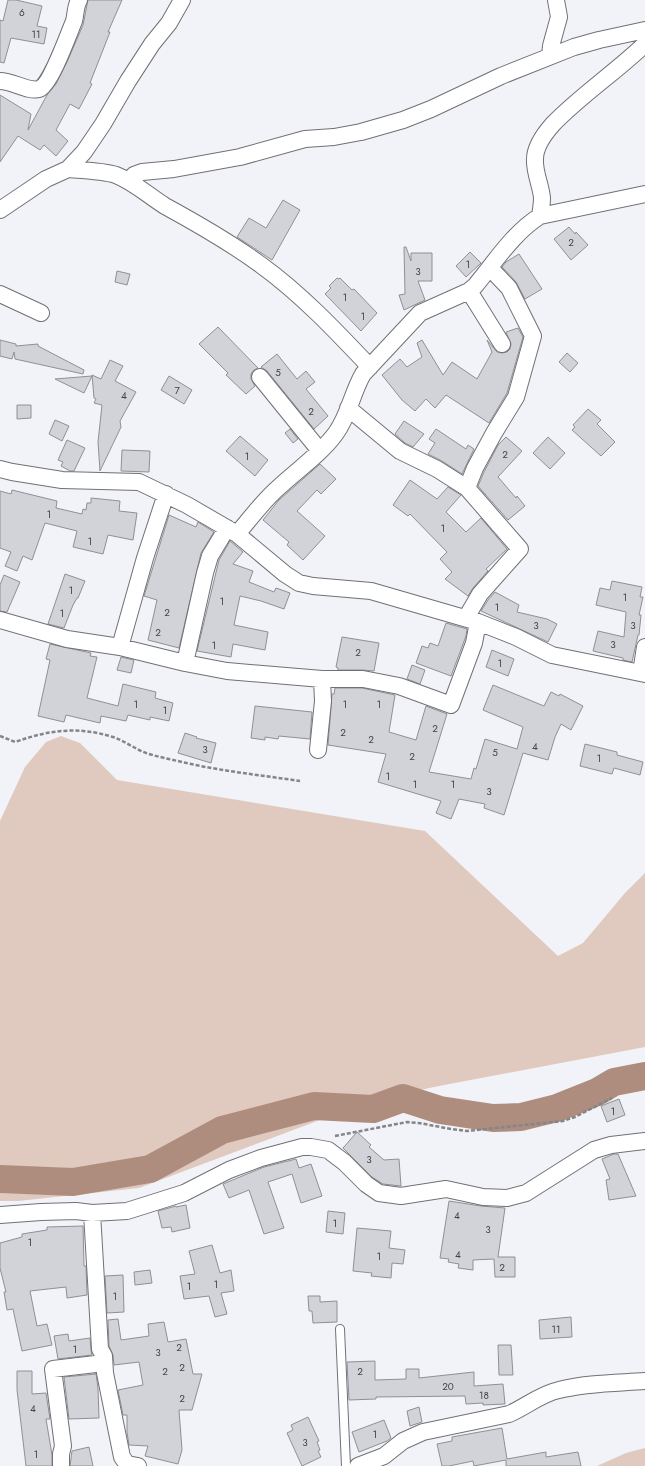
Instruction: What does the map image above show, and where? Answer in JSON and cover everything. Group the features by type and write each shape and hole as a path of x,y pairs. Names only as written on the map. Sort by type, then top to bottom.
{"street":[{"path":"0,81 8,81 33,89 40,88 45,85 51,76 74,19 76,6 79,0"},
{"path":"0,210 46,179 68,168 84,152 152,44 170,23 182,0"},
{"path":"550,56 551,46 559,17 556,0"},
{"path":"129,181 134,175 142,172 174,169 240,157 305,139 334,137 361,132 403,120 431,109 501,76 574,47 593,41 645,30"},
{"path":"540,216 542,198 535,158 540,142 553,125 571,108 628,61 645,44"},
{"path":"68,168 115,174 129,181 154,199 241,251 273,274 330,325 370,367"},
{"path":"185,663 210,556 232,531 276,489 320,451 336,433 345,418 357,384 363,374 420,313 469,291 475,286 505,249 531,222 540,216 645,194"},
{"path":"467,488 475,468 516,397 534,336 509,288 490,268"},
{"path":"469,291 502,344"},
{"path":"0,294 41,313"},
{"path":"260,377 320,451"},
{"path":"0,620 67,639 120,647 185,663 227,670 322,679 370,680 399,686 451,705 474,642 472,620 480,594 520,549 467,488 437,469 400,451 348,408"},
{"path":"0,469 62,480 139,482 166,494 232,531 299,583 313,586 371,591 472,620 516,637 552,655 643,674 645,647"},
{"path":"120,647 145,558 166,494"},
{"path":"318,750 323,701 322,679"},
{"path":"0,1215 41,1212 92,1213 127,1211 150,1205 184,1193 229,1170 260,1158 302,1147 328,1150 344,1162 366,1184 380,1193 401,1196 446,1188 483,1197 507,1198 526,1193 594,1150 611,1145 645,1141"},
{"path":"92,1213 100,1350 104,1356 105,1373 122,1457 127,1464 138,1466"},
{"path":"60,1466 63,1446 53,1369 104,1363"},
{"path":"358,1466 387,1461 403,1441 423,1432 509,1414 541,1396 558,1390 645,1381"}],"lane":[{"path":"340,1329 346,1466"}],"path":[{"path":"0,736 14,742 51,731 73,730 94,733 114,737 145,753 190,764 300,781"},
{"path":"333,1136 407,1122 466,1131 564,1121 612,1098"}],"shaded area":[{"path":"61,736 80,743 117,780 425,831 558,956 583,943 625,893 645,873 645,1047 373,1100 139,1188 18,1201 0,1201 0,821 25,767 46,742"},
{"path":"645,1448 645,1466 597,1466 626,1453"}],"building":[{"path":"8,0 16,0 42,6 37,26 47,28 44,44 11,38 4,63 0,62 0,20 3,21"},
{"path":"88,0 122,0 108,32 110,32 90,83 92,84 79,109 70,104 56,130 68,141 56,156 44,145 40,150 18,136 0,162 0,95 31,114 28,130 47,95 56,84 67,62 83,25"},
{"path":"283,200 300,210 272,260 237,237 249,218 266,228"},
{"path":"569,227 588,245 571,260 554,239"},
{"path":"404,247 406,247 411,261 411,253 432,253 432,281 418,281 425,300 404,310 399,295 405,294"},
{"path":"470,252 481,263 466,277 456,266"},
{"path":"519,254 542,289 525,299 516,282 502,267 506,262"},
{"path":"117,271 130,274 127,285 115,282"},
{"path":"337,278 340,278 352,290 354,289 377,313 361,331 325,294 331,288 329,286"},
{"path":"218,327 258,368 251,374 251,379 255,386 246,394 226,375 228,373 199,344"},
{"path":"518,328 523,337 507,393 489,423 446,395 435,408 426,399 415,411 402,400 382,375 400,359 407,367 422,357 417,343 422,340 443,375 452,362 477,379 492,352 487,340 497,352 507,352 510,349 511,344 506,332"},
{"path":"0,340 16,344 16,346 38,344 38,346 84,370 83,374 15,359 14,352 12,359 0,356"},
{"path":"567,353 578,363 570,372 559,362"},
{"path":"277,354 297,379 306,371 315,382 306,389 328,416 314,429 267,371 261,367"},
{"path":"110,360 123,366 115,381 136,392 120,421 121,427 100,471 98,442 102,405 94,403 96,399 94,398 92,375 101,379"},
{"path":"92,376 84,393 55,379"},
{"path":"169,376 192,390 184,404 161,390"},
{"path":"17,405 31,405 31,418 17,419"},
{"path":"588,409 601,420 597,424 615,442 601,456 572,430 575,427 573,425"},
{"path":"55,420 69,426 62,441 49,434"},
{"path":"404,421 424,434 413,447 405,443 395,434"},
{"path":"290,429 298,439 293,443 285,433"},
{"path":"436,429 466,449 468,445 474,449 462,474 428,454 435,443 429,439"},
{"path":"240,436 268,460 255,476 226,451"},
{"path":"506,437 522,451 498,477 525,506 508,520 478,486 498,445"},
{"path":"548,437 565,453 550,469 533,453"},
{"path":"67,440 85,448 74,471 70,471 61,466 63,462 58,460"},
{"path":"122,450 150,451 149,472 121,471"},
{"path":"320,464 336,479 321,494 317,490 297,511 325,536 303,560 287,545 289,542 263,520 279,500"},
{"path":"410,480 437,499 448,487 461,495 446,512 466,532 481,518 507,549 486,569 488,571 468,596 445,579 452,572 440,559 447,552 410,514 408,516 393,505"},
{"path":"12,490 57,501 56,508 82,514 83,509 86,510 87,503 91,503 91,498 120,501 119,511 137,513 133,540 108,535 103,554 73,547 77,531 45,523 32,560 23,556 17,571 5,566 11,552 0,548 0,491 11,494"},
{"path":"169,515 196,527 198,522 214,532 201,553 179,648 148,640 157,600 144,596"},
{"path":"230,541 243,552 233,564 253,571 249,582 274,592 276,588 290,593 284,609 240,596 234,625 268,632 265,650 233,644 231,657 197,651 219,560"},
{"path":"65,574 85,581 64,628 48,624"},
{"path":"4,575 20,582 7,612 0,611 0,585"},
{"path":"612,581 642,587 640,597 643,597 639,615 641,615 639,635 632,662 623,660 623,658 593,651 598,631 624,637 626,612 596,605 600,588 610,590"},
{"path":"495,592 519,605 517,612 547,619 557,624 548,642 481,611"},
{"path":"446,623 467,629 466,636 451,676 416,663 422,646 428,648 430,643 438,646"},
{"path":"342,637 379,643 374,671 338,670 336,667"},
{"path":"50,644 91,653 90,656 97,657 87,698 118,706 123,684 156,692 155,698 173,703 169,721 150,717 150,720 128,715 126,721 101,716 100,723 66,715 64,722 38,716 50,660 46,659"},
{"path":"492,650 514,659 508,676 486,667"},
{"path":"121,657 134,660 131,673 117,670"},
{"path":"412,665 425,670 420,684 407,679"},
{"path":"493,685 544,706 551,692 559,696 560,694 583,706 571,730 561,724 555,737 548,760 523,753 504,815 484,808 485,804 459,799 451,819 436,813 441,801 378,782 386,754 328,745 332,694 334,694 335,688 362,688 395,695 389,732 416,740 426,706 447,714 429,772 471,779 474,768 476,769 485,739 517,749 523,727 483,710"},
{"path":"255,706 312,712 310,739 279,736 278,739 265,737 265,740 251,738"},
{"path":"185,733 197,737 196,738 216,743 211,763 178,753"},
{"path":"585,744 617,752 617,755 643,762 640,775 614,768 612,774 580,766"},
{"path":"619,1099 625,1115 607,1122 601,1106"},
{"path":"357,1132 371,1145 369,1147 384,1160 399,1159 401,1186 383,1184 372,1177 343,1148"},
{"path":"618,1154 636,1196 609,1200 606,1180 610,1179 602,1159"},
{"path":"296,1159 299,1168 311,1164 322,1196 301,1203 292,1174 268,1182 284,1228 264,1234 249,1190 229,1198 223,1184 264,1167"},
{"path":"449,1201 505,1208 498,1257 515,1257 515,1277 495,1277 494,1259 473,1260 473,1270 458,1268 459,1264 448,1262 449,1259 440,1258"},
{"path":"186,1205 190,1228 172,1232 171,1227 162,1228 158,1211"},
{"path":"328,1211 345,1213 343,1234 326,1232"},
{"path":"83,1226 84,1266 86,1266 87,1295 67,1298 66,1287 30,1291 37,1326 47,1324 52,1345 22,1351 13,1309 7,1310 4,1292 6,1292 0,1268 0,1243 22,1237 22,1234 47,1230 47,1227"},
{"path":"357,1228 391,1231 389,1248 405,1250 403,1264 392,1263 391,1278 371,1276 372,1273 353,1271"},
{"path":"212,1245 220,1273 231,1270 234,1291 221,1293 227,1314 215,1317 209,1296 184,1299 180,1276 195,1274 189,1251"},
{"path":"150,1270 152,1283 135,1285 134,1272"},
{"path":"123,1275 124,1312 107,1313 105,1276"},
{"path":"308,1296 320,1296 320,1302 337,1301 337,1322 313,1323 312,1311 309,1311"},
{"path":"571,1317 572,1337 540,1339 539,1320"},
{"path":"118,1319 121,1340 149,1336 148,1324 164,1322 168,1342 186,1339 193,1374 202,1374 192,1410 179,1410 182,1450 178,1464 145,1456 148,1446 129,1445 127,1415 123,1415 118,1390 143,1385 139,1362 114,1365 113,1355 109,1346 108,1320"},
{"path":"68,1334 69,1341 90,1338 92,1355 58,1359 54,1336"},
{"path":"498,1345 511,1345 513,1375 499,1375"},
{"path":"375,1361 375,1380 406,1379 406,1369 419,1369 419,1378 474,1372 474,1386 503,1384 505,1404 466,1404 465,1396 376,1397 376,1399 349,1400 347,1362"},
{"path":"17,1371 32,1371 32,1394 46,1393 50,1419 46,1419 52,1455 52,1466 26,1466 17,1390"},
{"path":"96,1374 99,1418 69,1419 64,1377"},
{"path":"419,1407 422,1422 410,1426 407,1411"},
{"path":"308,1417 319,1441 317,1442 320,1450 318,1451 321,1457 302,1466 287,1433 293,1430 291,1425"},
{"path":"384,1420 391,1438 359,1452 352,1432"},
{"path":"502,1428 507,1459 546,1452 546,1457 578,1452 581,1466 506,1466 506,1460 474,1466 473,1461 442,1466 437,1444 452,1441 452,1437"},
{"path":"89,1447 93,1466 70,1466 72,1451"}],"waterway":[{"path":"0,1179 73,1182 150,1169 222,1130 314,1106 373,1109 403,1098 440,1110 493,1118 521,1117 557,1108 597,1092 614,1082 645,1076"}]}
